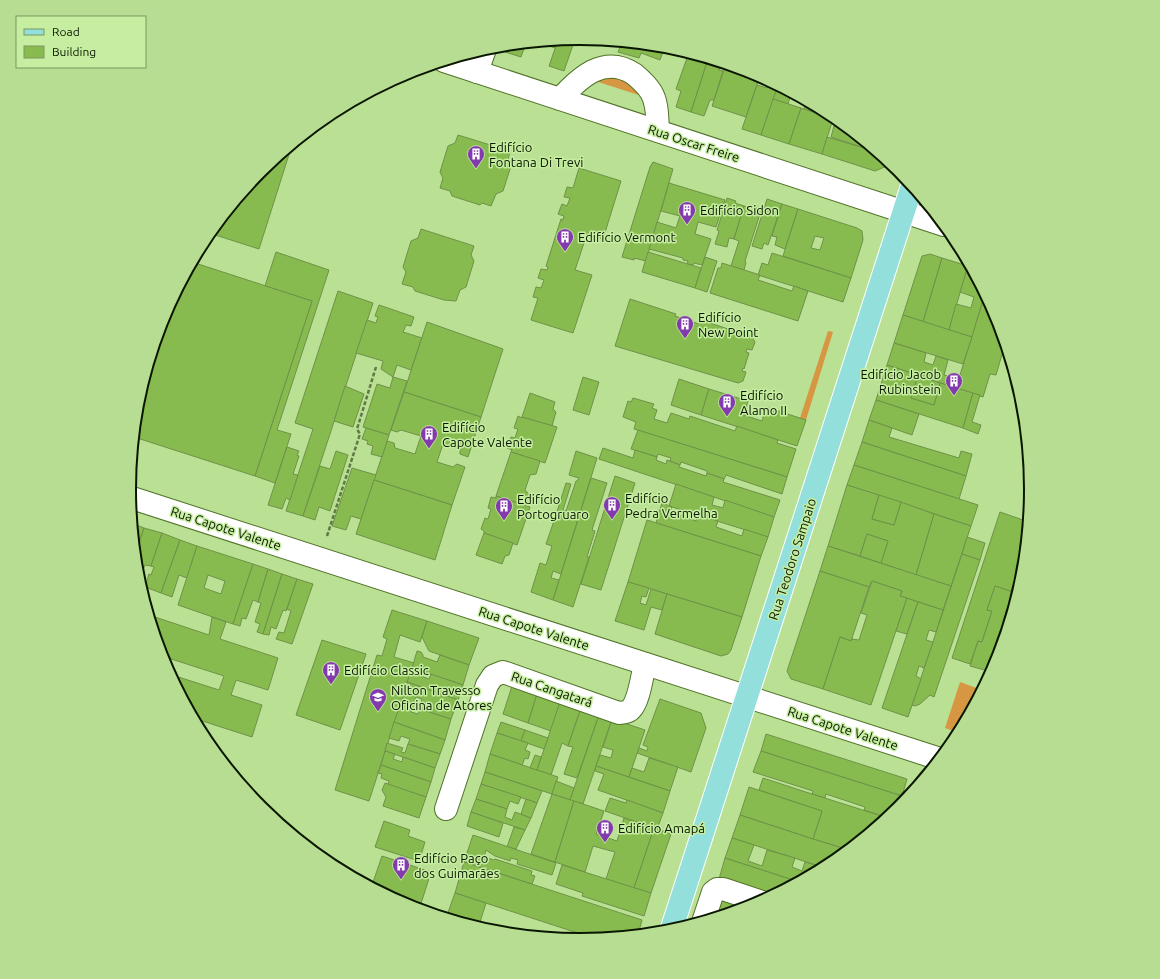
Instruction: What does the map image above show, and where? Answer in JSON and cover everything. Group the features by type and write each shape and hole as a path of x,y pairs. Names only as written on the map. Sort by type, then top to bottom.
{"main road":[{"name":"Rua Teodoro Sampaio","path":"673,924 910,192"}],"street":[{"path":"477,72 482,56"},
{"name":"Rua Oscar Freire","path":"453,64 935,222"},
{"path":"560,99 577,82 590,72 602,67 616,66 629,71 640,79 651,92 656,107 658,131"},
{"name":"Rua Capote Valente","path":"136,499 935,757"},
{"name":"Rua Cangatará","path":"446,809 487,685 493,676 503,672 619,713 630,710 635,704 645,664"},
{"path":"705,916 713,892 717,889 724,889 753,899"}],"path":[{"path":"324,542 360,434 357,429 376,367"}],"shaded area":[{"path":"620,73 645,97 592,80"},
{"path":"828,331 833,332 806,420 800,418"},
{"path":"960,682 978,688 953,731 945,728"}],"building":[{"path":"573,45 564,71 549,66 556,46"},
{"path":"620,47 662,53 660,60 641,53 639,58 618,52"},
{"path":"524,49 521,57 508,53 508,51"},
{"path":"687,58 706,64 691,112 676,107 681,91 676,89"},
{"path":"706,64 720,68 719,70 723,71 714,100 710,100 704,116 691,112"},
{"path":"724,69 758,82 746,117 712,106"},
{"path":"757,85 767,88 767,87 776,91 761,135 742,129"},
{"path":"776,91 790,98 788,104 773,99"},
{"path":"773,99 801,108 789,144 761,135"},
{"path":"805,107 814,112 804,109"},
{"path":"801,108 815,113 832,123 822,154 789,144"},
{"path":"834,126 836,127 864,148 831,137"},
{"name":"Edifício Fontana Di Trevi","path":"458,135 510,151 508,160 511,166 503,191 496,194 491,206 482,203 480,205 452,196 450,191 440,188 443,178 440,172 448,146 455,143"},
{"path":"827,137 865,148 885,167 875,171 822,154"},
{"path":"289,153 259,249 216,235 246,196"},
{"path":"653,162 673,169 646,261 622,257 650,167"},
{"name":"Edifício Vermont","path":"579,168 621,181 603,239 587,234 575,270 592,275 573,333 531,320 538,298 533,297 536,287 541,288 544,280 538,278 541,269 547,270 548,267 546,266 561,219 563,220 564,216 558,214 562,204 567,206 570,198 564,197 567,187 573,188"},
{"name":"Edifício Sidon","path":"669,183 725,200 716,227 698,222 695,234 711,239 702,265 694,263 693,265 687,264 688,261 683,260 683,258 649,249 657,222 676,228 680,216 661,211"},
{"path":"727,198 744,206 734,239 729,238 727,247 715,244 719,231 717,230"},
{"path":"767,199 782,204 768,245 764,243 762,249 752,246"},
{"path":"782,204 798,209 785,249 775,245 777,237 772,236"},
{"path":"752,205 761,211 745,261 744,270 731,266 739,241 734,239 744,206 751,208"},
{"path":"798,209 857,228 862,231 863,240 851,278 783,256","holes":["815,236 824,238 820,250 811,248"]},
{"path":"421,229 474,246 471,255 474,261 466,287 460,290 456,301 444,300 415,291 413,287 402,284 406,272 403,267 411,241 418,238"},
{"path":"276,252 329,270 277,430 291,434 275,483 255,476 312,301 265,286"},
{"path":"648,252 701,268 695,288 642,272"},
{"path":"772,253 851,278 843,302 758,275 762,263 768,265"},
{"path":"930,254 942,258 923,322 903,315 922,256"},
{"path":"705,257 717,261 707,292 695,288"},
{"path":"942,258 964,265 967,270 949,330 923,322"},
{"path":"722,263 760,275 758,280 792,291 794,286 808,291 798,321 710,293 718,268 721,268"},
{"path":"197,264 312,301 255,476 138,438 144,403 159,347 169,319"},
{"path":"967,270 983,301 972,337 949,330 956,304 971,308 974,297 960,292"},
{"path":"338,291 373,303 303,516 286,511 313,429 295,423"},
{"name":"Edifício New Point","path":"630,299 676,314 675,316 699,324 701,320 752,337 755,342 752,350 747,349 746,352 749,353 742,371 746,372 743,381 738,383 615,346"},
{"path":"983,301 991,319 1003,352 996,375 990,374 983,397 956,388"},
{"path":"379,305 414,317 411,326 406,325 403,332 422,338 411,370 397,365 393,377 381,369 383,361 356,353 367,320 376,323 378,317 375,316"},
{"path":"903,315 972,337 963,364 894,343"},
{"path":"427,322 503,349 481,417 404,392"},
{"path":"894,343 926,353 924,362 933,365 936,356 948,360 944,375 958,379 956,388 887,365"},
{"name":"Edifício Jacob Rubinstein","path":"887,365 918,375 911,398 934,405 940,383 973,393 963,428 876,400"},
{"path":"918,375 940,383 934,405 911,398"},
{"path":"393,377 407,381 389,435 363,427 377,384 390,388"},
{"path":"583,377 599,382 589,415 573,410"},
{"path":"679,379 709,389 701,415 671,405"},
{"path":"345,386 364,394 353,427 334,421"},
{"name":"Edifício Alamo II","path":"709,389 748,401 744,415 762,421 766,407 806,420 797,446 701,415"},
{"name":"Edifício Capote Valente","path":"404,392 481,417 468,457 460,454 460,449 443,444 437,462 453,467 457,464 465,467 452,505 374,480 387,441 394,443 395,448 415,454 421,436 401,430 397,432 391,430"},
{"path":"530,393 555,402 553,409 556,412 552,426 522,417"},
{"path":"973,393 980,395 972,422 981,425 978,434 963,428"},
{"path":"633,398 654,404 652,408 657,410 654,419 667,423 671,413 689,419 690,416 735,431 737,426 778,440 777,443 796,449 787,477 634,429 636,422 623,417 628,401 631,402"},
{"path":"876,400 919,414 912,435 869,420"},
{"path":"518,416 557,427 545,463 511,452 512,450 507,448 511,437 515,438 518,429 514,428"},
{"path":"869,420 892,428 889,437 959,458 961,451 972,454 966,476 862,442"},
{"path":"366,428 389,435 382,457 371,454 373,446 367,444 368,441 362,439"},
{"path":"638,430 787,477 782,494 726,475 724,479 681,462 680,465 670,461 671,458 658,454 657,457 631,449"},
{"path":"862,442 966,476 959,499 854,465"},
{"path":"287,447 299,451 297,455 299,456 293,474 298,475 290,500 286,498 282,509 268,505"},
{"path":"603,448 633,458 635,450 657,457 656,460 666,464 667,460 680,465 679,467 706,476 707,473 724,479 723,482 780,500 774,517 599,459"},
{"path":"336,451 348,455 330,511 319,507 315,520 303,516 320,466 330,469"},
{"path":"576,451 597,458 561,574 553,571 551,578 559,580 553,600 531,592 540,563 546,565 552,546 546,544 555,518 557,519 559,512 557,512 566,483 571,484 563,510 566,511 576,481 579,478 569,475"},
{"path":"511,452 540,461 536,474 530,475 525,490 529,494 525,506 496,496"},
{"path":"854,465 978,505 971,526 847,485"},
{"path":"352,468 376,475 361,519 351,516 346,530 332,526"},
{"name":"Edifício Pedra Vermelha","path":"615,476 635,483 601,590 581,584"},
{"path":"591,478 607,483 592,530 595,531 587,557 589,557 573,607 553,600"},
{"path":"374,480 452,505 435,560 356,534"},
{"path":"676,484 714,497 712,505 723,508 725,500 774,517 768,537 669,506"},
{"path":"847,485 879,495 872,519 894,525 901,502 934,514 916,575 881,563 888,541 867,534 860,556 828,546"},
{"path":"879,495 901,502 894,525 872,519"},
{"name":"Edifício Portogruaro","path":"496,496 530,507 517,545 484,533 481,529 485,518 488,519 491,509 488,508 491,497 496,498"},
{"path":"662,503 672,507 670,512 696,521 698,515 718,521 716,527 742,536 744,529 768,537 761,556 656,523"},
{"path":"1000,512 1023,520 1024,518 1021,548 1012,592 995,586 987,610 992,611 982,642 978,641 970,664 952,658"},
{"path":"934,514 971,526 951,586 916,575"},
{"path":"647,520 761,556 742,617 628,582"},
{"path":"137,525 144,528 139,544"},
{"path":"144,528 162,533 151,566 145,565 143,570 139,548 139,544"},
{"path":"162,533 180,540 161,593 147,588 146,584 149,574 151,575 154,567 151,566"},
{"path":"484,533 513,543 509,555 505,556 502,564 476,555"},
{"path":"867,534 888,541 881,563 860,556"},
{"path":"967,537 985,543 980,560 962,554"},
{"path":"180,540 197,546 187,578 179,575 172,597 161,593"},
{"path":"197,546 253,564 233,624 178,605","holes":["208,575 225,581 221,594 204,588"]},
{"path":"828,546 951,586 943,610 900,596 902,591 872,581 869,587 820,571"},
{"path":"962,554 980,560 934,697 930,695 920,704 915,706 912,705"},
{"path":"253,564 268,569 258,602 253,600 246,619 242,618 240,626 233,624"},
{"path":"268,569 282,574 263,634 257,632 260,624 255,622 261,603 258,602"},
{"path":"820,571 869,587 851,641 840,637 823,689 791,679 787,671"},
{"path":"282,574 297,579 286,611 283,610 276,629 271,627 269,635 263,634"},
{"path":"297,579 313,584 292,644 276,639 279,632 284,633 291,611 287,609"},
{"path":"872,581 902,591 900,596 907,598 871,705 823,689 840,637 851,641 852,639 859,640 867,615 861,613"},
{"path":"628,582 649,588 646,597 642,596 640,603 646,605 651,589 667,594 662,610 651,607 644,630 615,621"},
{"path":"995,586 1012,592 1001,632 986,670 970,666 978,641 982,642 992,611 987,610"},
{"path":"667,594 742,617 731,650 728,654 721,656 655,634"},
{"path":"907,598 918,602 907,634 896,631"},
{"path":"918,602 943,610 936,632 929,630 926,640 933,642 924,668 919,666 916,676 921,679 908,717 882,708"},
{"name":"Nilton Travesso Oficina de Atores","path":"392,610 427,621 420,642 400,635 394,657 414,663 369,801 335,790 377,655 382,656 387,639 383,637"},
{"path":"155,617 209,635 212,617 226,622 220,639 278,658 268,690 236,680 231,695 262,705 252,737 200,720 177,676 219,690 224,676 168,658"},
{"path":"427,621 479,638 469,665 429,651 422,637"},
{"name":"Edifício Classic","path":"322,640 366,654 340,730 296,715"},
{"path":"417,651 421,652 423,657 437,662 440,655 469,665 463,685 412,668"},
{"path":"412,668 417,670 415,674 429,679 431,674 463,685 458,700 407,682"},
{"path":"407,682 458,700 451,719 422,710 424,704 421,703 422,699 416,697 413,707 401,703"},
{"path":"512,686 537,694 528,723 503,714"},
{"path":"537,694 560,702 551,731 528,723"},
{"path":"660,699 701,713 706,728 691,772 637,753 639,748 647,751 648,747 643,745"},
{"path":"560,702 581,708 568,746 562,743 551,775 537,770"},
{"path":"401,703 413,707 411,712 418,714 420,709 451,719 445,740 394,722"},
{"path":"581,708 599,715 577,778 564,774 573,747 568,746"},
{"path":"599,715 612,719 583,804 570,800"},
{"path":"612,719 645,730 629,777 596,766 600,755 611,758 613,750 603,747"},
{"path":"394,722 445,740 440,754 408,744 410,739 401,736 399,741 389,738"},
{"path":"501,722 525,730 521,741 497,733"},
{"path":"525,730 548,738 544,749 521,741"},
{"path":"497,733 528,743 525,750 530,752 528,759 525,758 522,765 490,754"},
{"path":"766,734 907,779 902,796 761,751"},
{"path":"387,743 403,748 401,752 405,753 408,744 440,754 435,768 385,751"},
{"path":"385,751 395,754 393,759 402,762 403,757 435,768 431,782 381,765"},
{"path":"761,751 902,796 882,816 864,810 865,807 826,794 825,798 812,794 813,791 753,772"},
{"path":"490,754 558,777 552,794 485,772"},
{"path":"535,755 541,757 537,770 530,768"},
{"path":"649,758 678,767 670,791 629,777 632,768 644,772"},
{"path":"381,765 431,782 426,797 388,785 389,781 381,778 382,774 378,773"},
{"path":"596,766 670,791 663,813 598,790 604,774 595,771"},
{"path":"485,772 542,791 537,803 481,784"},
{"path":"763,778 881,816 843,848 813,839 822,811 759,790"},
{"path":"556,781 574,788 570,800 552,794"},
{"path":"385,783 426,797 419,818 383,806 386,797 382,790"},
{"path":"481,784 521,797 518,804 510,801 507,809 476,799"},
{"path":"749,787 822,811 813,839 740,815"},
{"path":"552,794 574,801 555,862 531,854"},
{"path":"610,798 626,803 627,800 663,813 657,829 605,811"},
{"path":"476,799 507,809 505,817 512,820 515,812 531,818 525,830 471,812"},
{"path":"526,799 537,803 531,818 521,814"},
{"name":"Edifício Amapá","path":"574,801 604,811 596,834 617,841 624,818 654,828 634,888 606,879 615,852 593,846 585,872 555,862"},
{"path":"471,812 503,823 499,837 467,826"},
{"path":"740,815 843,848 817,865 732,838"},
{"path":"384,821 410,830 408,836 425,842 419,861 375,847"},
{"path":"514,827 525,830 516,849 507,847"},
{"path":"654,828 671,834 651,893 634,888"},
{"path":"473,835 556,863 552,875 517,864 518,860 511,858 510,861 495,856 486,850 484,857 532,871 531,875 535,876 532,884 464,862"},
{"path":"732,838 754,845 748,861 762,866 767,850 795,858 792,867 802,871 805,862 816,865 792,880 725,858"},
{"name":"Edifício Paço dos Guimarães","path":"382,856 431,872 421,904 373,882"},
{"path":"725,858 792,880 765,893 719,879"},
{"path":"464,862 642,920 639,930 581,934 455,893"},
{"path":"562,865 651,893 644,916 582,896 583,893 556,884"},
{"path":"455,893 486,903 480,922 448,913"},
{"path":"714,894 740,902 739,904 707,915"}],"place":[{"name":"Edifício Fontana Di Trevi","path":"476,169"},
{"name":"Edifício Sidon","path":"687,225"},
{"name":"Edifício Vermont","path":"565,252"},
{"name":"Edifício New Point","path":"685,339"},
{"name":"Edifício Jacob Rubinstein","path":"954,396"},
{"name":"Edifício Alamo II","path":"727,417"},
{"name":"Edifício Capote Valente","path":"429,449"},
{"name":"Edifício Pedra Vermelha","path":"612,520"},
{"name":"Edifício Portogruaro","path":"504,521"},
{"name":"Edifício Classic","path":"331,685"},
{"name":"Nilton Travesso Oficina de Atores","path":"378,712"},
{"name":"Edifício Amapá","path":"605,843"},
{"name":"Edifício Paço dos Guimarães","path":"401,880"}]}
